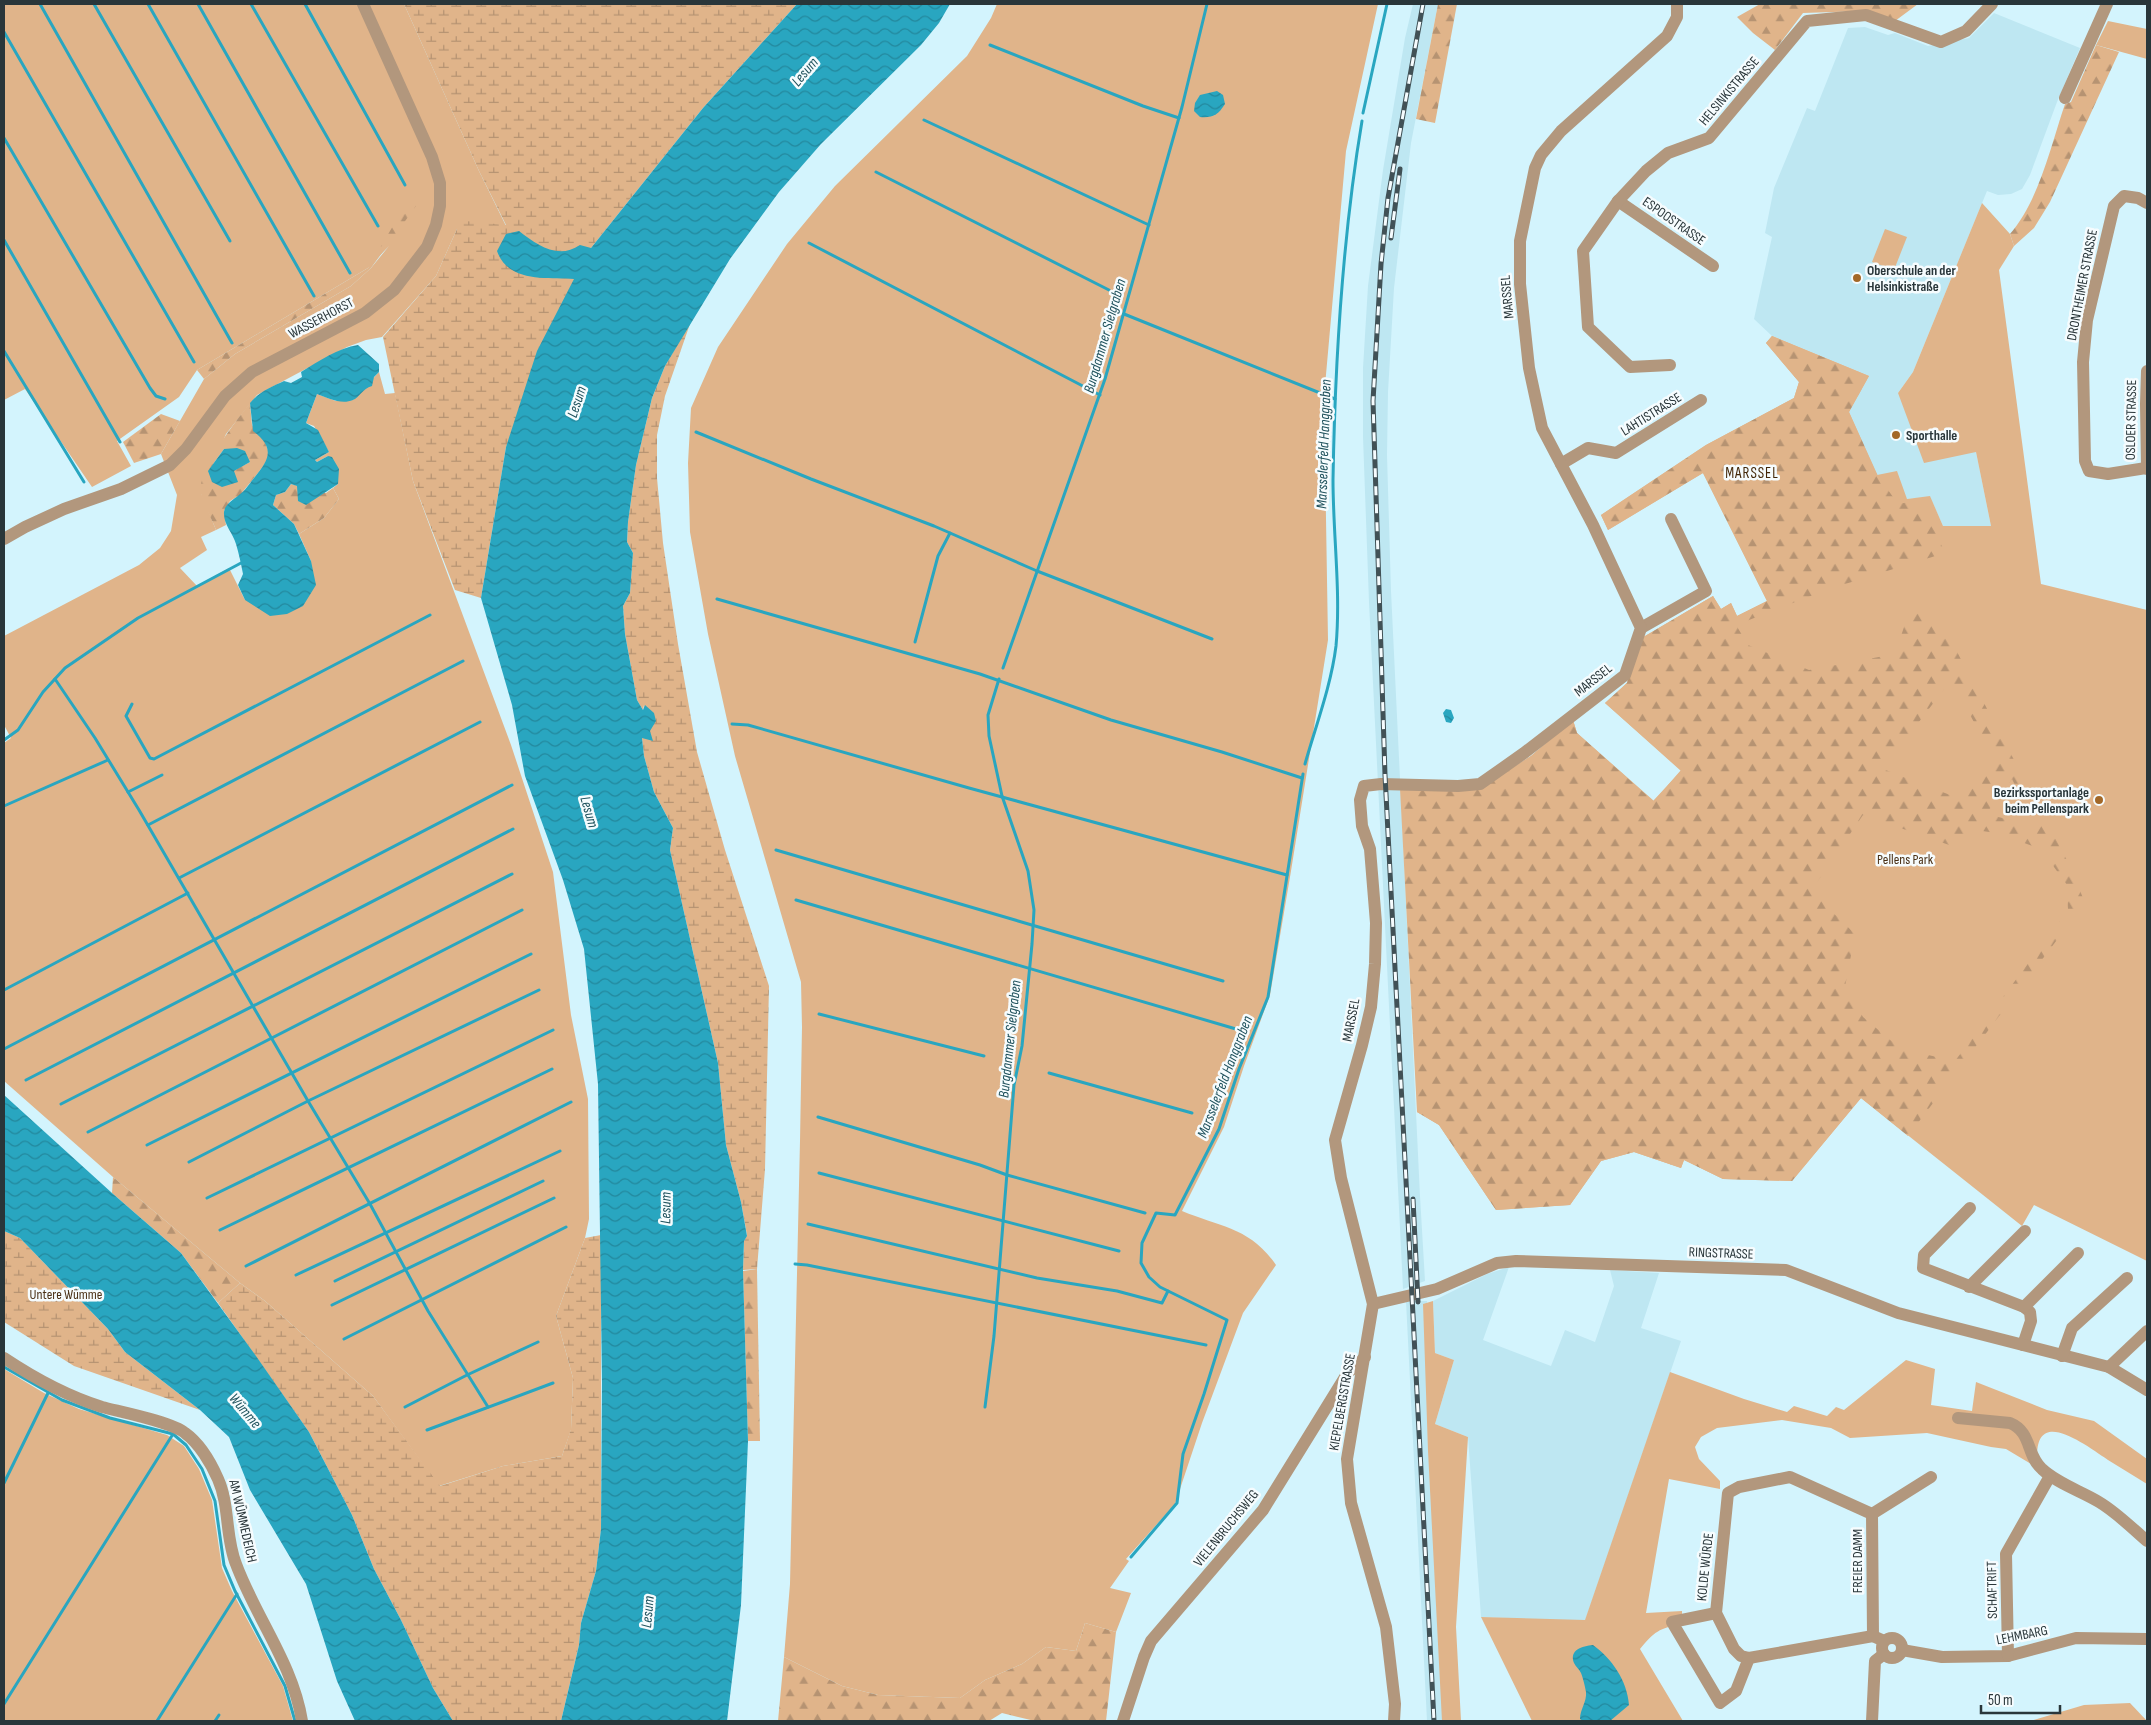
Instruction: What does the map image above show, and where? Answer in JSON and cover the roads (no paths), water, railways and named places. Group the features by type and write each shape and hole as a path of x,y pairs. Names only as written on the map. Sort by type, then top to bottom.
{"street":[{"name":"WASSERHORST","path":"4,539 64,508 121,489 170,466 186,449 225,396 252,372 365,313 394,290 427,247 438,215 440,183 432,157 363,4"},
{"name":"MARSSEL","path":"1356,1234 1341,1178 1335,1140 1362,1045 1370,1006 1375,964 1376,923 1370,849 1362,826 1360,800 1364,786 1381,784 1458,786 1480,784 1524,753 1625,674 1641,628 1610,560 1542,428 1529,368 1520,284 1520,241 1535,168 1541,155 1562,131 1667,36 1677,17 1677,4"},
{"name":"HELSINKISTRASSE","path":"1670,365 1630,367 1588,327 1583,251 1618,201 1646,171 1668,153 1709,138 1806,22 1866,15 1941,42 1966,31 1992,4"},
{"path":"2065,98 2107,4"},
{"name":"DRONTHEIMER STRASSE","path":"2146,468 2108,474 2089,471 2085,461 2083,362 2087,320 2114,206 2124,196 2138,198 2147,203"},
{"name":"ESPOOSTRASSE","path":"1618,201 1713,266"},
{"name":"OSLOER STRASSE","path":"2146,468 2147,371"},
{"name":"LAHTISTRASSE","path":"1561,464 1588,448 1616,453 1701,400"},
{"path":"1641,628 1706,591 1671,519"},
{"path":"1970,1208 1924,1254 1923,1268 2024,1307 2030,1312 2031,1321 2023,1344"},
{"path":"1969,1287 2025,1231"},
{"name":"KIEPELBERGSTRASSE","path":"1356,1234 1373,1304 1347,1459 1351,1503 1386,1627 1395,1704 1394,1721"},
{"path":"2024,1307 2078,1254"},
{"name":"RINGSTRASSE","path":"1373,1304 1444,1286 1497,1263 1516,1261 1786,1270 1898,1314 2109,1367 2147,1390"},
{"path":"2062,1356 2072,1328 2127,1278"},
{"path":"2109,1367 2147,1331"},
{"name":"VIELENBRUCHSWEG","path":"1123,1721 1144,1657 1151,1642 1263,1510 1348,1374 1365,1357"},
{"name":"AM WÜMMEDEICH","path":"4,1358 40,1380 67,1393 99,1406 173,1426 185,1432 194,1442 218,1479 222,1492 230,1543 236,1564 293,1684 302,1721"},
{"path":"1958,1418 2010,1423 2017,1426 2027,1438 2033,1458 2040,1468 2050,1476 2101,1503 2147,1541"},
{"name":"SCHAFTRIFT","path":"2008,1656 2006,1554 2050,1476"},
{"name":"KOLDE WÜRDE","path":"1749,1658 1741,1656 1734,1649 1716,1613 1728,1493 1739,1486 1790,1477 1872,1514"},
{"name":"FREIER DAMM","path":"1884,1654 1879,1638 1872,1514 1932,1477"},
{"path":"1716,1613 1672,1622 1720,1703 1731,1697 1736,1691 1749,1658 1879,1638 1897,1638 1902,1646 1902,1650 1894,1658 1884,1654 1875,1661 1872,1721"},
{"name":"LEHMBARG","path":"1902,1650 1942,1656 2008,1656 2076,1638 2147,1639"}],"water":[{"name":"Lesum","path":"797,4 950,4 939,23 921,45 821,144 779,192 730,259 665,366 652,398 636,465 628,522 627,542 633,553 630,593 623,606 625,634 637,700 643,710 645,705 654,713 656,721 650,731 653,741 642,738 644,756 654,792 673,828 670,850 718,1063 726,1145 741,1202 747,1236 744,1241 743,1270 748,1441 741,1605 727,1721 561,1721 579,1645 581,1623 596,1571 601,1529 602,1382 598,1084 584,949 563,880 525,776 512,705 481,598 506,447 537,351 574,279 541,278 519,273 510,269 502,261 497,251 506,234 519,231 540,246 556,251 572,249 580,245 591,248 703,108"},
{"path":"1217,91 1223,95 1225,104 1215,115 1200,117 1194,111 1195,103 1200,95"},
{"path":"358,345 379,364 379,372 374,377 372,386 355,399 344,402 317,394 306,423 318,430 329,452 315,460 317,462 328,456 332,457 339,469 338,484 306,505 298,501 297,486 291,484 285,492 276,495 273,505 294,524 311,561 316,585 303,606 287,614 270,616 245,600 238,585 243,574 236,544 224,516 226,507 245,489 267,459 268,454 265,443 253,431 250,403 257,396 284,381 291,383 302,377 301,372 329,356 343,349"},
{"path":"237,448 245,451 250,462 234,471 238,482 222,487 212,482 208,471 224,449"},
{"path":"1446,709 1451,710 1454,718 1451,723 1446,722 1443,713"},
{"name":"Wümme","path":"4,1095 181,1253 256,1356 309,1432 352,1515 374,1569 401,1620 433,1688 453,1721 355,1721 337,1681 306,1584 250,1490 229,1437 200,1410 125,1352 108,1329 20,1238 4,1231"},
{"path":"1593,1645 1617,1671 1628,1696 1629,1705 1610,1721 1583,1721 1580,1719 1586,1692 1581,1673 1574,1663 1573,1655 1585,1646"}],"waterway":[{"path":"40,4 232,343"},
{"path":"94,4 230,241"},
{"path":"148,4 314,296"},
{"path":"198,4 350,273"},
{"path":"251,4 378,226"},
{"path":"305,4 405,185"},
{"name":"Burgdammer Sielgraben","path":"1003,668 1105,379 1182,107 1207,4"},
{"name":"Marsselerfeld Hanggraben","path":"1363,113 1387,4"},
{"path":"4,32 194,362"},
{"path":"990,45 1143,106 1179,118"},
{"path":"924,120 1149,225"},
{"name":"Marsselerfeld Hanggraben","path":"1305,764 1327,691 1336,646 1338,605 1333,480 1338,345 1349,210 1362,121"},
{"path":"4,138 150,388 156,396 165,399"},
{"path":"876,172 1109,290"},
{"path":"4,240 120,442"},
{"path":"809,243 1100,395"},
{"path":"1124,314 1335,399"},
{"path":"4,351 84,482"},
{"path":"696,432 934,526 1037,571 1212,639"},
{"path":"915,642 938,556 950,533"},
{"path":"4,740 18,730 43,692 65,668 138,618 241,563"},
{"path":"717,599 980,674 1111,720 1222,752 1302,778"},
{"path":"132,704 126,716 150,758 154,759 430,615"},
{"path":"148,825 463,661"},
{"path":"55,679 95,738 139,810 370,1204 428,1311 488,1407"},
{"name":"Burgdammer Sielgraben","path":"985,1407 994,1336 1014,1085 1022,1046 1034,910 1028,871 1002,796 989,736 988,715 999,679"},
{"path":"179,878 480,722"},
{"path":"732,724 748,725 1287,875"},
{"path":"4,806 108,760"},
{"name":"Marsselerfeld Hanggraben","path":"1131,1557 1177,1503 1183,1454 1227,1320 1160,1287 1149,1277 1141,1263 1142,1243 1156,1213 1175,1215 1219,1129 1239,1069 1268,997 1303,774"},
{"path":"128,792 162,775"},
{"path":"4,1049 512,785"},
{"path":"26,1080 513,829"},
{"path":"776,850 1223,981"},
{"path":"61,1104 512,874"},
{"path":"4,990 188,893"},
{"path":"796,900 1236,1029"},
{"path":"88,1132 522,910"},
{"path":"147,1145 531,954"},
{"path":"189,1162 308,1101 539,990"},
{"path":"819,1014 984,1056"},
{"path":"207,1198 553,1030"},
{"path":"220,1230 552,1069"},
{"path":"1049,1073 1192,1113"},
{"path":"246,1266 571,1102"},
{"path":"818,1117 980,1165 1007,1175 1145,1213"},
{"path":"296,1275 560,1151"},
{"path":"819,1173 1119,1251"},
{"path":"335,1281 543,1181"},
{"path":"332,1305 554,1198"},
{"path":"808,1224 1037,1278 1117,1291 1162,1303 1168,1291"},
{"path":"344,1339 566,1227"},
{"path":"795,1264 1206,1345"},
{"path":"405,1407 467,1375 538,1342"},
{"path":"4,1367 62,1400 110,1418 173,1434 186,1445 202,1469 215,1501 224,1565 235,1591 285,1686 295,1721"},
{"path":"427,1430 553,1383"},
{"path":"4,1483 48,1393"},
{"path":"4,1704 173,1434"},
{"path":"157,1721 237,1594"},
{"path":"215,1721 219,1715"}],"railway":[{"path":"1423,4 1388,198 1381,264 1373,401 1385,775 1434,1721"},
{"path":"1391,238 1400,169"},
{"path":"1413,1199 1418,1302"}],"place":[{"name":"Oberschule an der Helsinkistraße","path":"1857,278"},
{"name":"Sporthalle","path":"1896,435"},
{"name":"Bezirkssportanlage beim Pellenspark","path":"2099,800"}],"district":[{"name":"MARSSEL","path":"1752,473"}],"park label":[{"name":"Pellens Park","path":"1905,859"},
{"name":"Untere Wümme","path":"66,1294"}]}
